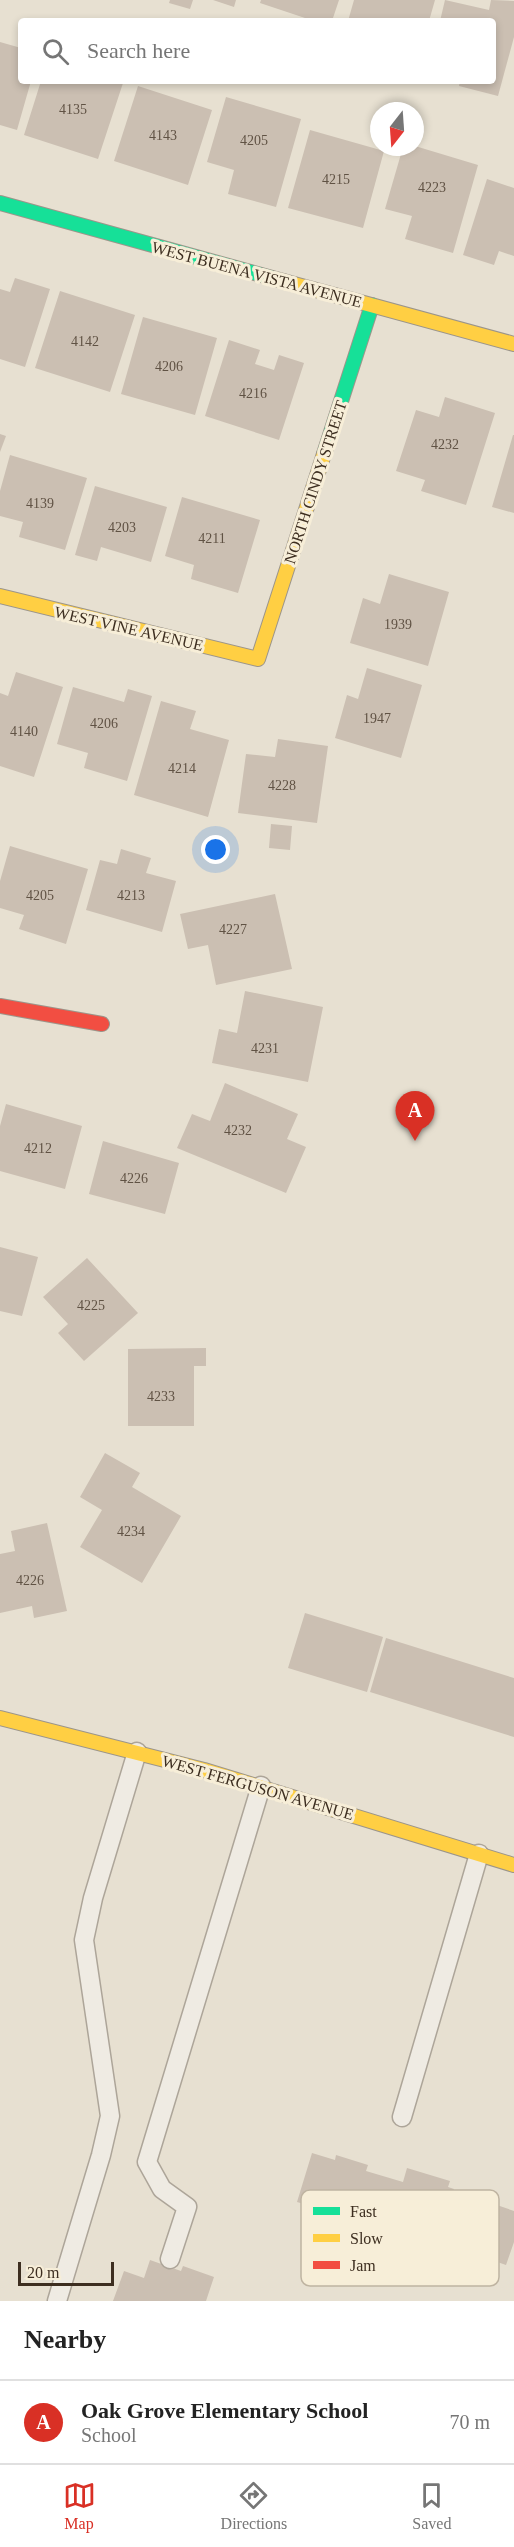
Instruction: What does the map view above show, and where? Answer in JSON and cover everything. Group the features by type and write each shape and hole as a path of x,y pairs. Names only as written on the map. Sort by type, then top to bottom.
{"street":[{"name":"WEST BUENA VISTA AVENUE","path":"0,203 514,344"},
{"name":"NORTH CINDY STREET","path":"258,659 372,305"},
{"name":"WEST VINE AVENUE","path":"0,596 258,659"},
{"path":"0,1006 102,1024"},
{"name":"WEST FERGUSON AVENUE","path":"0,1718 261,1786 514,1865"}],"lane":[{"path":"57,2301 101,2155 110,2116 84,1940 93,1898 137,1752"},
{"path":"170,2259 187,2207 162,2189 147,2162 261,1786"},
{"path":"402,2117 479,1854"}],"building":[{"path":"170,0 193,0 190,9 169,3"},
{"path":"213,0 236,0 234,7"},
{"path":"261,0 339,0 333,18 305,18 260,3"},
{"path":"354,0 435,0 430,18 349,18"},
{"path":"445,0 489,10 491,0 514,1 514,37 498,96 459,86 459,84 496,84 496,18 441,18"},
{"path":"0,42 18,47 18,84 30,84 17,130 0,125"},
{"path":"40,84 123,84 98,159 24,135"},
{"path":"138,86 212,110 188,185 114,161"},
{"path":"226,97 301,119 276,207 228,194 234,170 207,162"},
{"path":"310,130 370,147 370,156 383,156 363,228 288,208"},
{"path":"424,149 478,165 453,253 405,239 412,216 385,209 400,156 424,156"},
{"path":"487,179 514,188 514,256 499,251 494,265 463,255"},
{"path":"15,278 50,289 25,367 0,359 0,289 10,292"},
{"path":"60,291 135,315 110,392 35,368"},
{"path":"143,317 217,338 195,415 121,394"},
{"path":"229,340 260,350 255,364 274,370 279,355 304,363 279,440 205,416"},
{"path":"445,397 495,413 466,505 421,491 425,480 396,471 416,410 439,417"},
{"path":"0,434 6,436 0,452"},
{"path":"514,435 514,513 492,507"},
{"path":"10,455 87,478 65,550 19,537 23,522 0,516 0,491"},
{"path":"95,486 167,507 151,562 101,547 97,561 75,555"},
{"path":"182,497 260,520 238,593 191,579 194,565 165,556"},
{"path":"389,574 449,592 428,666 350,643 363,598 380,604"},
{"path":"367,668 422,685 401,758 335,738 347,695 358,699"},
{"path":"16,672 63,687 34,777 0,766 0,693 8,696"},
{"path":"73,687 124,702 128,689 152,696 127,781 84,768 88,753 57,744"},
{"path":"161,701 196,711 190,729 229,740 208,817 134,795"},
{"path":"278,739 328,746 317,823 238,813 246,754 275,757"},
{"path":"271,824 292,826 290,850 269,848"},
{"path":"10,846 88,869 66,944 19,929 24,915 0,908 0,881"},
{"path":"121,849 151,858 146,873 176,881 162,932 86,910 100,860 117,864"},
{"path":"275,894 292,969 216,985 208,945 188,949 180,914"},
{"path":"245,991 323,1007 308,1082 212,1063 219,1029 237,1033"},
{"path":"225,1083 298,1114 287,1139 306,1147 286,1193 177,1148 192,1114 210,1121"},
{"path":"6,1104 82,1126 65,1189 0,1171 0,1126"},
{"path":"103,1141 179,1163 165,1214 89,1194"},
{"path":"0,1247 38,1257 22,1316 0,1311"},
{"path":"87,1258 138,1313 84,1361 58,1333 68,1324 43,1297"},
{"path":"206,1348 206,1366 194,1366 194,1426 128,1426 128,1349"},
{"path":"105,1453 140,1473 132,1487 181,1516 142,1583 80,1547 102,1510 80,1497"},
{"path":"47,1523 67,1611 34,1618 32,1606 0,1613 0,1554 15,1551 11,1531"},
{"path":"305,1613 383,1637 367,1692 288,1668"},
{"path":"386,1638 514,1678 514,1737 370,1692"},
{"path":"312,2153 335,2160 336,2155 368,2165 366,2171 403,2182 407,2168 450,2181 448,2187 454,2189 301,2190 301,2203 297,2202"},
{"path":"499,2206 514,2211 514,2242 506,2265 499,2263"},
{"path":"150,2260 181,2271 183,2266 214,2277 206,2301 113,2301 124,2271 144,2278"}],"traffic: fast":[{"path":"0,203 283,281"},
{"path":"324,454 372,305"}],"traffic: slow":[{"path":"283,281 514,344"},
{"path":"0,596 258,659 324,454"},
{"path":"0,1718 204,1770 514,1865"}],"traffic: jam":[{"path":"0,1006 102,1024"}],"place":[{"name":"Oak Grove Elementary School","path":"415,1141"}]}
